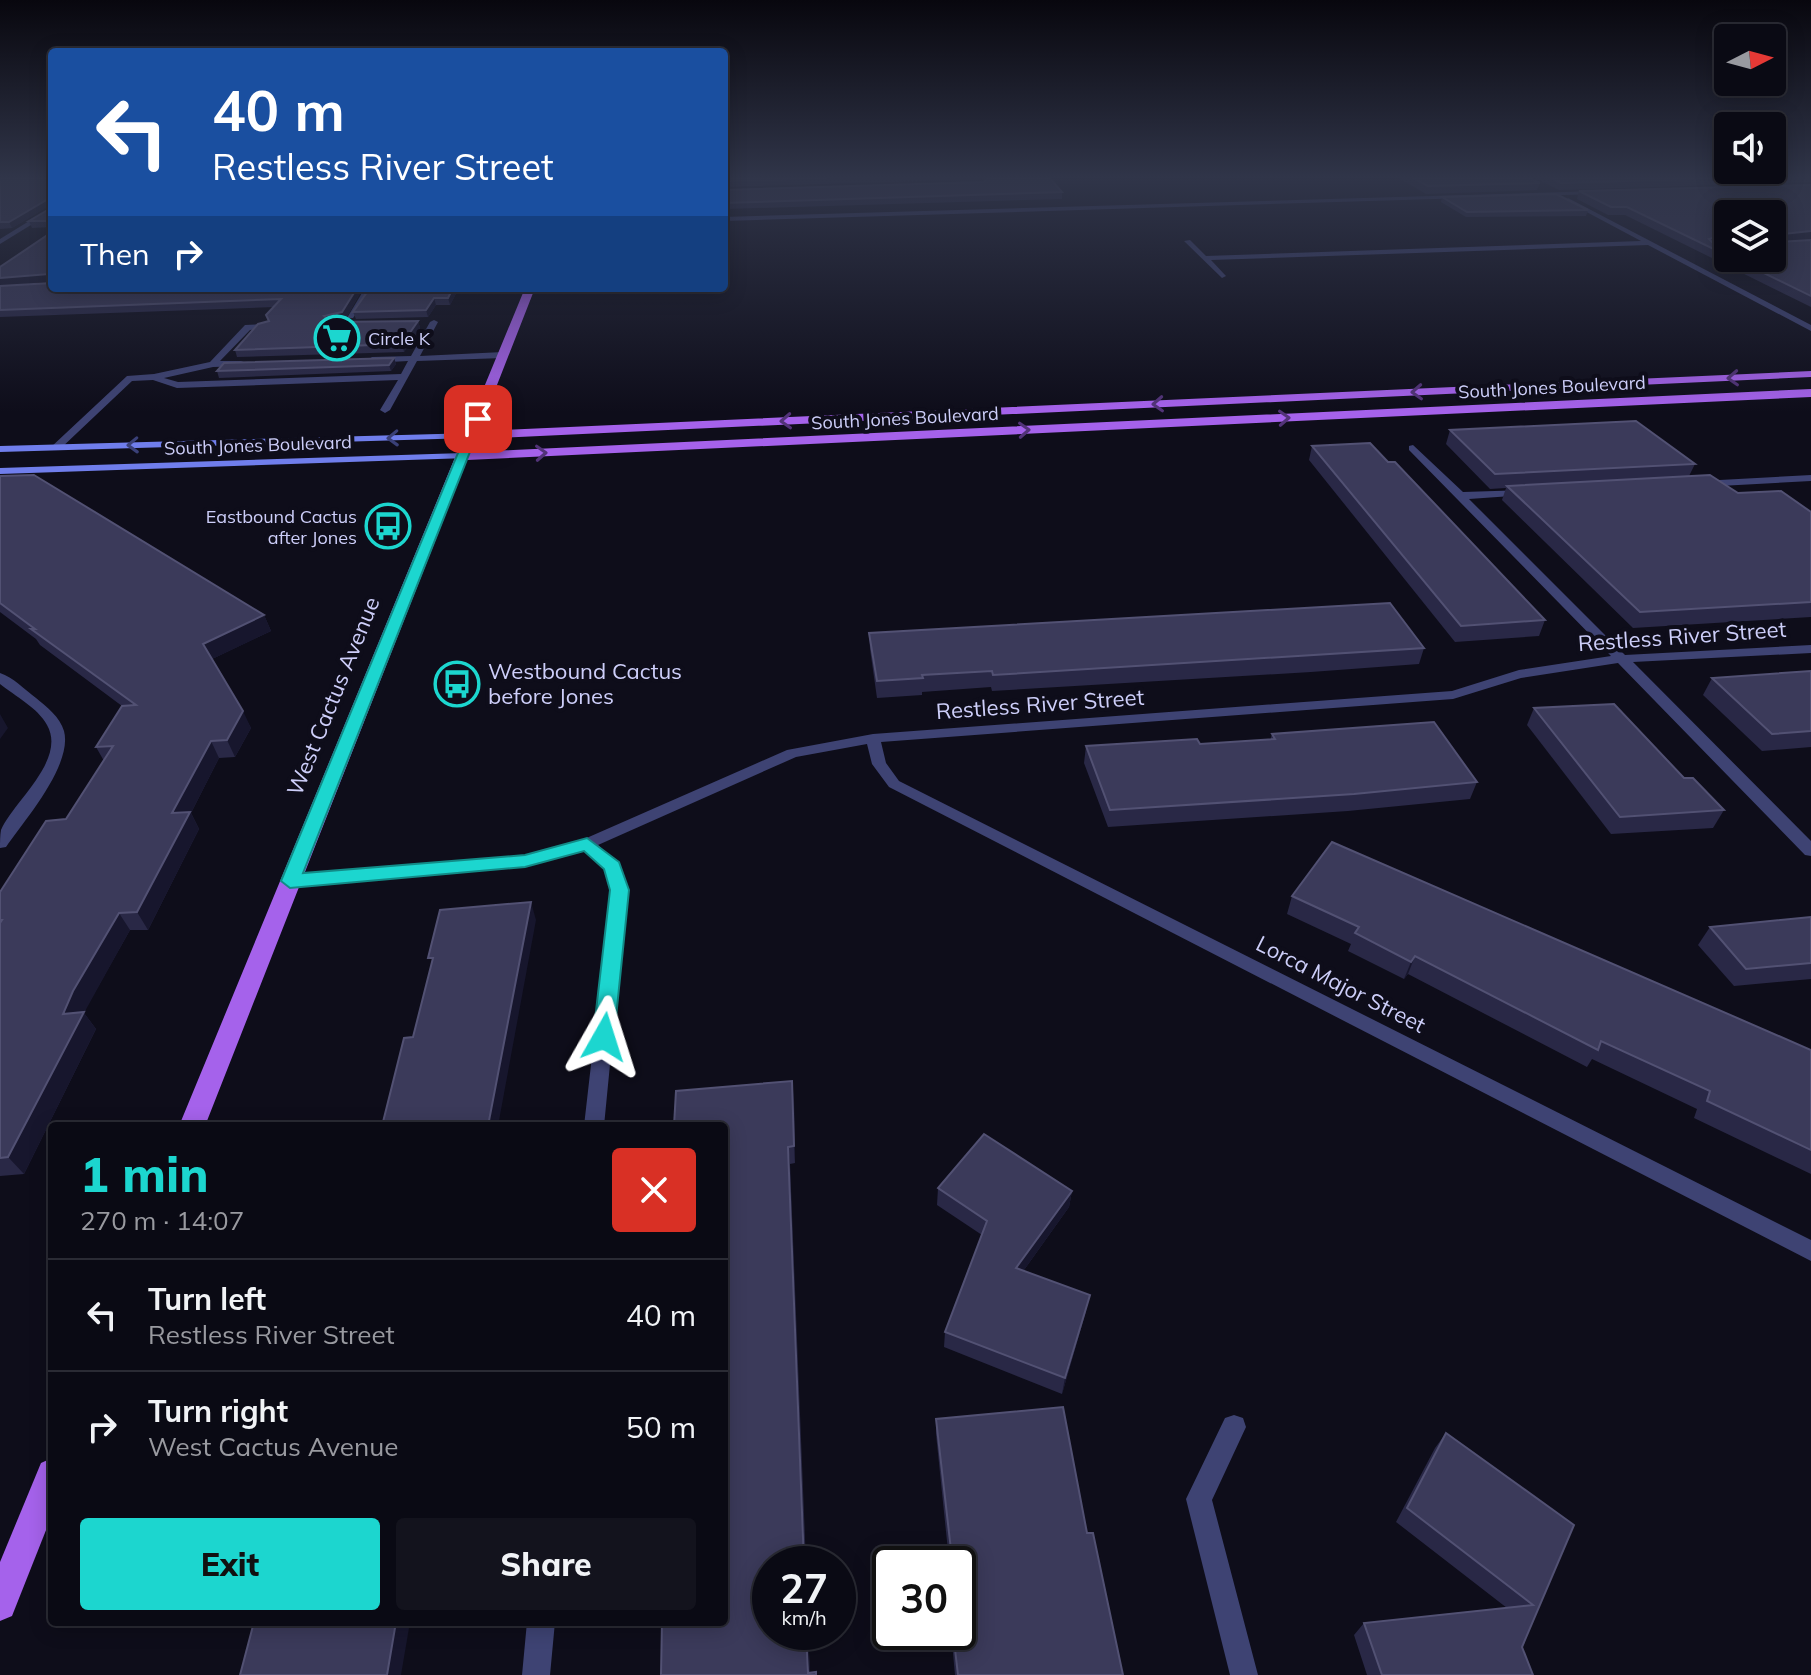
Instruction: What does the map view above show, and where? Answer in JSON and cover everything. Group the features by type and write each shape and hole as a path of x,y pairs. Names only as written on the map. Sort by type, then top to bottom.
{"main road":[{"name":"West Cactus Avenue","path":"194,1122 528,292"},
{"name":"South Jones Boulevard","path":"0,449 471,435 1811,374"},
{"name":"South Jones Boulevard","path":"0,471 463,456 1811,393"},
{"path":"0,1604 48,1484"}],"street":[{"path":"1205,258 1259,256"},
{"path":"1675,256 1811,328"},
{"path":"1205,258 1222,276"},
{"path":"362,324 349,320 366,292"},
{"path":"385,410 434,322 420,323"},
{"path":"213,364 248,327 265,327"},
{"path":"353,361 503,355"},
{"path":"55,448 130,378 154,377 213,364 260,363"},
{"path":"154,377 177,385 404,377"},
{"path":"1413,448 1811,851"},
{"path":"1689,484 1811,478"},
{"path":"1459,496 1536,492"},
{"name":"Restless River Street","path":"290,881 525,861 587,844 792,753 873,738 1453,695 1519,674 1621,659 1811,649"},
{"path":"0,677 56,725 59,751 0,843"},
{"name":"Lorca Major Street","path":"873,738 879,764 894,784 1811,1251"},
{"path":"587,844 612,867 619,890 594,1122"},
{"path":"1234,1427 1199,1499 1244,1675"},
{"path":"536,1675 541,1626"}],"building":[{"path":"16,256 48,256 48,274 0,278 0,267"},
{"path":"1786,256 1811,256 1811,296 1762,272 1786,272"},
{"path":"48,283 48,292 354,292 342,312 324,316 331,322 418,321 402,344 235,350 258,324 269,321 266,315 281,299 0,310 0,286"},
{"path":"367,292 451,292 448,298 434,298 426,310 353,312"},
{"path":"394,358 389,365 217,371 224,363"},
{"path":"1636,421 1695,464 1495,474 1450,430"},
{"path":"1370,443 1388,462 1395,462 1545,620 1461,626 1312,446"},
{"path":"34,475 264,615 203,644 243,711 227,740 211,741 172,813 190,812 137,912 119,913 73,991 63,1014 84,1012 8,1157 0,1158 0,892 46,821 66,819 113,746 96,747 122,706 136,705 0,603 0,476"},
{"path":"1710,475 1738,493 1781,491 1811,512 1811,602 1640,612 1507,486"},
{"path":"1390,603 1424,648 993,675 992,671 922,675 923,678 877,681 869,633"},
{"path":"1811,671 1811,731 1772,734 1712,678"},
{"path":"1614,704 1684,778 1693,778 1724,810 1620,817 1534,708"},
{"path":"1434,722 1477,782 1354,794 1110,810 1086,746 1197,739 1200,744 1275,739 1272,734"},
{"path":"1332,842 1811,1050 1811,1150 1707,1101 1710,1091 1601,1041 1598,1050 1415,956 1411,962 1355,933 1359,927 1292,896"},
{"path":"531,902 489,1122 383,1122 404,1038 413,1037 433,958 428,958 440,910"},
{"path":"1811,917 1811,963 1746,969 1710,927"},
{"path":"792,1081 794,1146 788,1147 803,1546 752,1546 752,1650 807,1650 808,1673 816,1672 816,1675 661,1675 662,1626 728,1626 728,1122 674,1122 676,1091"},
{"path":"984,1134 1072,1191 1016,1268 1090,1295 1065,1378 945,1332 987,1221 938,1188"},
{"path":"1063,1407 1087,1533 1093,1533 1123,1675 958,1675 955,1650 976,1650 976,1546 951,1546 936,1419"},
{"path":"1446,1433 1574,1525 1522,1647 1533,1675 1382,1675 1364,1623 1533,1605 1407,1508"},
{"path":"253,1626 395,1626 387,1675 240,1675"}],"place":[{"name":"Circle K","path":"337,338"},
{"name":"Eastbound Cactus after Jones","path":"388,526"},
{"name":"Westbound Cactus before Jones","path":"457,684"}],"route":[{"path":"478,419 290,881 525,861 587,844 612,867 619,890 604,1037"}]}
